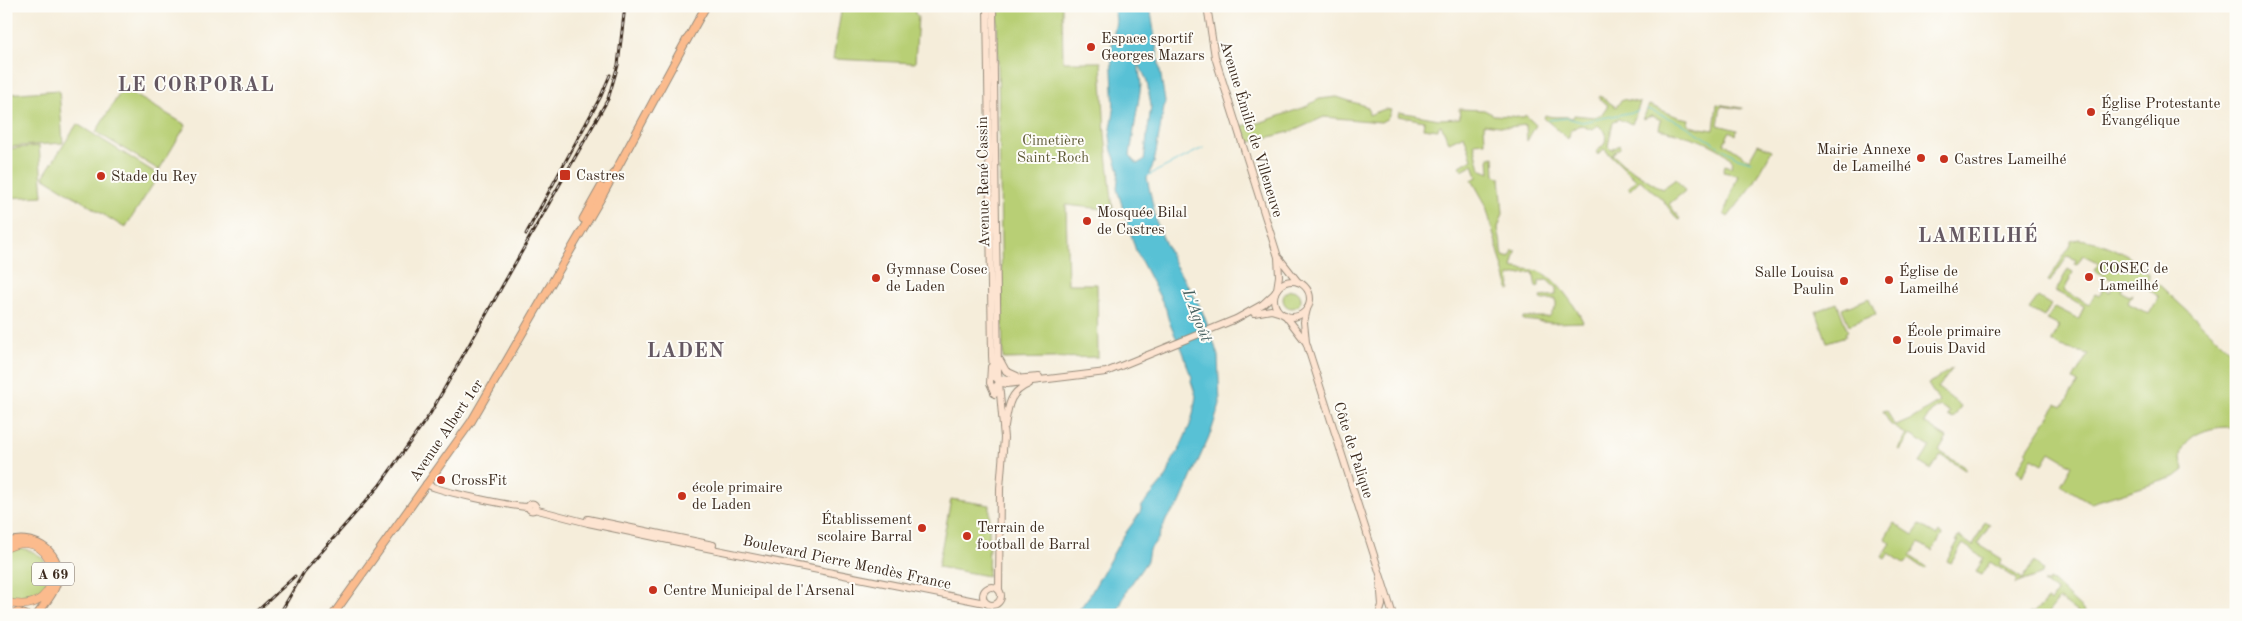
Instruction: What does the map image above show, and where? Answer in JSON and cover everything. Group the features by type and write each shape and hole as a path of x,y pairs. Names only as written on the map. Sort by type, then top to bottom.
{"highway":[{"name":"A 69","path":"6,548 24,543 38,547 48,557 53,571 51,586 42,598 28,604 6,602"}],"main road":[{"name":"Avenue Albert 1er","path":"333,615 460,438 482,404 569,251 581,222 706,6"},
{"name":"Avenue René Cassin","path":"986,6 992,95"},
{"name":"Avenue René Cassin","path":"993,6 992,95 995,356"},
{"name":"Avenue Émilie de Villeneuve","path":"1207,6 1216,63 1278,257 1279,276 1276,291"},
{"name":"Avenue Émilie de Villeneuve","path":"1278,257 1298,282"},
{"path":"999,382 1007,384 1035,382 1106,372 1236,319 1263,304 1286,282 1298,282 1308,291 1310,302 1300,315 1283,315 1277,311 1262,311 1236,319"},
{"path":"1276,291 1275,306 1283,315"},
{"name":"Côte de Palique","path":"1307,308 1304,322 1306,342 1378,566"},
{"name":"Côte de Palique","path":"1283,315 1306,342"},
{"path":"995,356 1006,371 1022,378"},
{"path":"995,356 1004,432"},
{"path":"995,356 990,379 1001,411"},
{"path":"994,393 999,382 1004,379 1057,379"},
{"path":"983,592 982,597 985,603 993,606 998,604 1001,596 998,571 1004,432 1011,397 1017,390 1035,382"},
{"name":"Boulevard Pierre Mendès France","path":"426,484 437,489 512,506 531,508 985,603"},
{"name":"A 69","path":"6,543 18,539 35,541 49,551 55,560 58,568 57,584 37,615"},
{"path":"1378,566 1382,605 1379,615"},
{"path":"1378,566 1393,615"},
{"path":"967,600 989,587 998,571"},
{"path":"989,587 999,590"},
{"path":"10,613 26,615"},
{"path":"1379,615 1385,613 1393,615"}],"green space":[{"path":"842,6 915,6 915,14 918,16 915,63 833,59"},
{"name":"Cimetière Saint-Roch","path":"997,6 1062,6 1063,62 1101,62 1105,134 1113,210 1066,205 1068,284 1097,284 1098,357 1003,359"},
{"path":"123,88 186,125 159,170 96,132"},
{"path":"59,90 63,143 6,147 6,94"},
{"path":"1600,96 1616,107 1622,99 1640,103 1632,124 1618,119 1613,122 1608,146 1612,150 1619,145 1621,147 1612,154 1624,165 1662,189 1676,179 1685,191 1669,204 1680,219 1678,220 1661,198 1640,180 1630,190 1628,188 1636,180 1604,149 1598,155 1596,153 1605,143 1606,133 1598,125 1592,130 1580,125 1571,130 1568,139 1544,118 1545,115 1573,118 1574,115 1594,117 1601,115 1608,105 1599,99"},
{"path":"1337,97 1368,107 1369,115 1385,109 1391,110 1388,118 1381,122 1324,117 1293,131 1251,142 1245,140 1241,126 1259,123 1305,107 1319,99"},
{"path":"1717,104 1742,108 1721,106 1718,125 1737,130 1736,135 1730,131 1724,143 1749,160 1758,144 1772,150 1753,185 1728,217 1724,214 1738,175 1723,172 1725,165 1731,167 1733,162 1727,155 1700,140 1659,129 1661,120 1652,116 1643,119 1649,105 1678,117 1689,119 1688,124 1693,127 1714,130"},
{"path":"1459,109 1484,110 1494,115 1524,117 1525,115 1536,125 1527,141 1526,125 1508,127 1484,124 1485,142 1474,143 1480,169 1490,173 1489,158 1494,157 1495,175 1500,177 1503,213 1498,228 1503,256 1510,258 1513,250 1516,251 1512,267 1535,270 1548,276 1566,295 1583,322 1552,323 1523,320 1523,317 1549,317 1556,307 1556,299 1542,300 1541,297 1556,295 1556,288 1547,280 1539,281 1539,286 1536,287 1533,272 1509,276 1511,290 1509,290 1485,203 1472,180 1477,177 1473,164 1462,170 1460,166 1472,159 1464,135 1449,142 1441,125 1438,130 1423,128 1424,121 1398,116 1399,112 1439,119 1460,118"},
{"name":"Stade du Rey","path":"77,124 159,175 125,228 43,177"},
{"path":"39,146 43,196 6,198 6,149"},
{"path":"2079,239 2099,243 2117,250 2135,261 2149,275 2149,279 2143,287 2126,279 2120,291 2129,296 2132,294 2128,303 2149,314 2159,297 2148,289 2152,282 2155,281 2236,356 2236,428 2219,427 2193,436 2183,449 2181,458 2184,470 2175,477 2091,503 2061,485 2072,465 2050,452 2043,464 2032,458 2022,476 2018,469 2028,453 2026,451 2057,404 2062,407 2078,383 2073,380 2088,354 2061,347 2052,341 2059,326 2047,320 2055,307 2079,319 2084,306 2056,291 2068,269 2073,272 2064,291 2089,304 2095,294 2099,296 2103,288 2110,292 2116,282 2095,271 2099,263 2083,255 2077,265 2074,264 2076,260 2068,256 2050,282 2048,281 2071,245 2071,241"},
{"path":"1292,290 1298,293 1301,299 1298,305 1292,308 1286,305 1283,299 1286,293"},
{"path":"2038,297 2051,305 2044,317 2029,309"},
{"path":"1869,298 1876,314 1849,325 1842,309"},
{"path":"1837,303 1848,332 1845,333 1846,336 1827,342 1816,311"},
{"path":"1953,368 1938,388 1961,406 1953,419 1948,416 1950,412 1940,406 1931,412 1924,423 1947,438 1939,451 1966,468 1965,470 1941,455 1931,470 1920,463 1930,447 1910,435 1900,450 1898,449 1907,435 1890,424 1883,411 1887,410 1896,426 1912,419 1939,402 1928,384"},
{"name":"Terrain de football de Barral","path":"951,499 990,505 988,576 938,567"},
{"path":"1985,522 1990,524 1978,544 2002,559 1999,564 2023,579 2034,561 2043,570 2042,574 2015,584 2017,579 1990,562 1982,575 1976,572 1984,558 1963,544 1951,563 1947,561 1958,541 1956,540 1958,536 1973,546"},
{"path":"1894,523 1913,535 1920,525 1937,535 1939,532 1942,535 1932,551 1919,543 1910,556 1927,567 1925,569 1909,559 1905,564 1889,553 1885,559 1882,557 1891,543 1885,538"},
{"path":"19,548 34,553 44,561 49,571 44,591 35,598 22,601 6,598 6,552"},
{"path":"2049,580 2087,614 2078,613 2059,599 2046,615 2028,615 2030,612 2033,613 2047,600 2051,602 2057,592 2043,582 2049,582"}],"water":[{"name":"L'Agoût","path":"1109,6 1150,6 1165,102 1154,163 1147,178 1157,224 1174,263 1201,308 1213,340 1218,356 1220,404 1211,432 1179,505 1167,518 1158,539 1149,550 1147,561 1127,590 1116,615 1075,615 1090,595 1122,538 1140,513 1142,506 1167,476 1173,459 1190,425 1196,396 1191,381 1192,377 1183,351 1170,324 1166,309 1136,251 1117,189 1119,170 1112,151 1110,135 1114,111 1111,50 1116,21 1115,13","holes":["1138,62 1147,81 1151,106 1144,160 1137,164 1130,155 1141,85"]}],"waterway":[{"path":"1647,109 1683,124 1738,158 1751,162"},
{"path":"1549,120 1567,118 1582,122 1638,111"},
{"path":"1147,176 1203,148"}],"railway":[{"path":"279,615 304,572 379,486 430,414 608,99 618,65 625,6"},
{"path":"526,234 601,96 610,75"},
{"path":"253,615 295,576"}],"place":[{"name":"Espace sportif Georges Mazars","path":"1091,47"},
{"name":"Église Protestante Évangélique","path":"2091,112"},
{"name":"Mairie Annexe de Lameilhé","path":"1921,158"},
{"name":"Castres Lameilhé","path":"1944,159"},
{"name":"Castres","path":"565,175"},
{"name":"Stade du Rey","path":"101,176"},
{"name":"Mosquée Bilal de Castres","path":"1087,221"},
{"name":"COSEC de Lameilhé","path":"2089,277"},
{"name":"Gymnase Cosec de Laden","path":"876,278"},
{"name":"Église de Lameilhé","path":"1889,280"},
{"name":"Salle Louisa Paulin","path":"1844,281"},
{"name":"École primaire Louis David","path":"1897,340"},
{"name":"CrossFit","path":"441,480"},
{"name":"école primaire de Laden","path":"682,496"},
{"name":"Établissement scolaire Barral","path":"922,528"},
{"name":"Terrain de football de Barral","path":"967,536"},
{"name":"Centre Municipal de l'Arsenal","path":"653,590"}],"district":[{"name":"LE CORPORAL","path":"196,84"},
{"name":"LAMEILHÉ","path":"1978,235"},
{"name":"LADEN","path":"686,350"}]}
